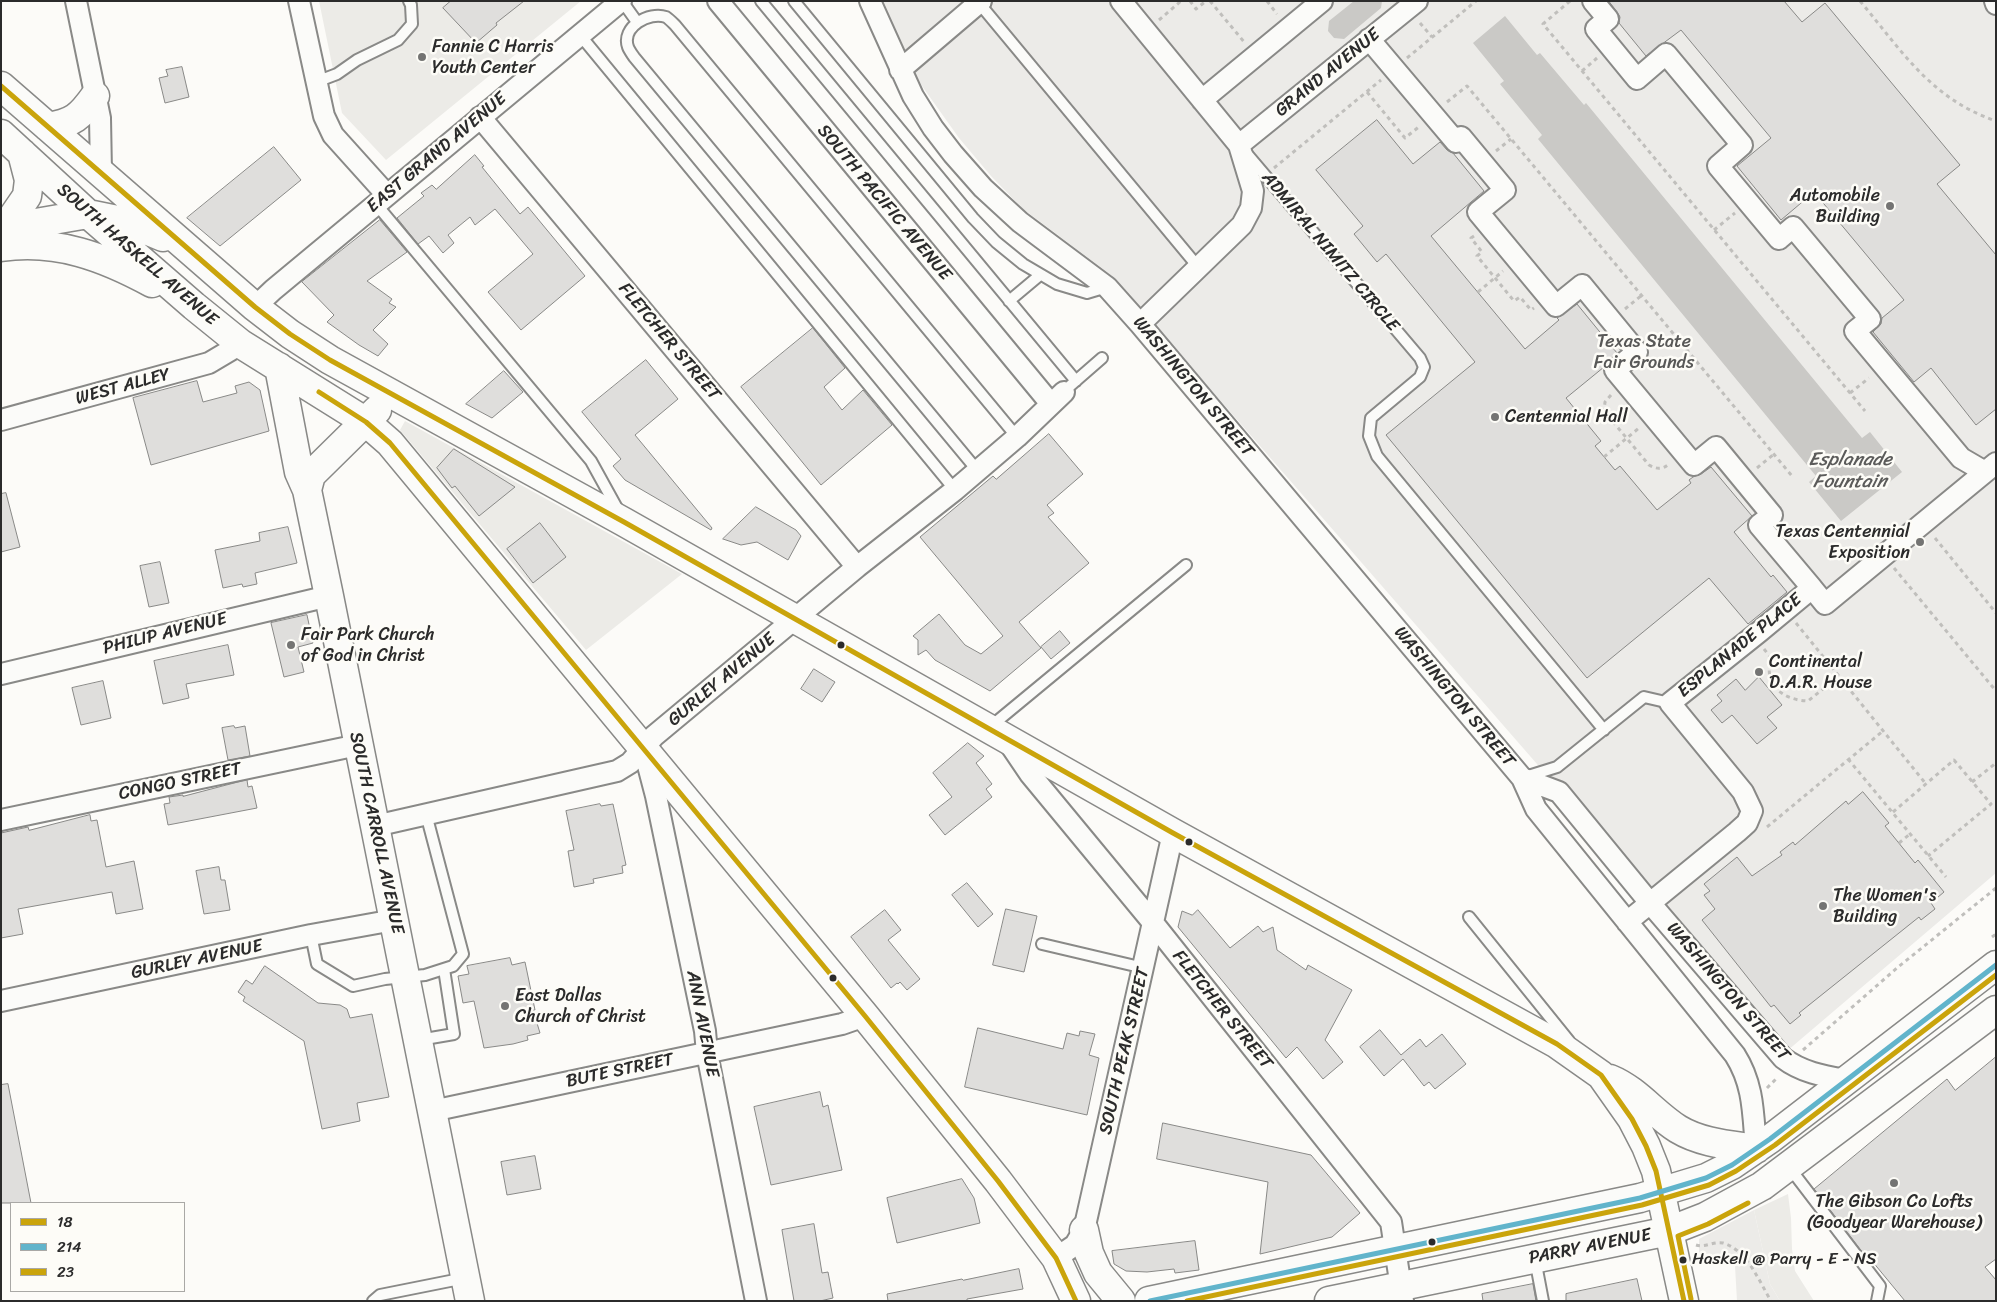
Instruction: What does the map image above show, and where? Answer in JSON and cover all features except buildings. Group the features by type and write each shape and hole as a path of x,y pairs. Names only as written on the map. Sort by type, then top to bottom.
{"main road":[{"name":"SOUTH HASKELL AVENUE","path":"1,86 255,307 290,334 330,360 624,522 1173,832 1556,1044 1596,1072 1627,1112 1646,1146 1656,1171 1684,1301"},
{"path":"48,127 66,124 82,114 95,96"},
{"name":"SOUTH HASKELL AVENUE","path":"1,134 88,214 241,344 366,422 390,444 866,1016 998,1181 1056,1258 1076,1301"},
{"path":"2,235 27,196 29,180 22,153"},
{"path":"59,247 74,237 88,214 101,172"},
{"path":"2,235 88,214 127,222 181,244"},
{"path":"2,235 20,244 59,247 94,255 141,277 194,306"},
{"name":"SOUTH CARROLL AVENUE","path":"279,367 299,472 307,490 329,596 468,1289"},
{"path":"307,490 311,475 392,394"},
{"path":"1993,967 1995,1013"},
{"name":"PARRY AVENUE","path":"1149,1301 1640,1198 1706,1178 1756,1149 1993,967"},
{"name":"PARRY AVENUE","path":"1341,1300 1401,1293 1534,1258 1669,1231 1688,1225 1734,1202 1790,1167 1995,1013"},
{"path":"1596,1072 1620,1083 1679,1129 1693,1136 1756,1149"},
{"path":"1084,1230 1098,1273 1121,1301"}],"street":[{"path":"76,1 100,118 101,172"},
{"path":"299,1 324,116 333,135 381,200"},
{"name":"EAST GRAND AVENUE","path":"255,307 621,1"},
{"name":"SOUTH PACIFIC AVENUE","path":"718,1 1064,392"},
{"name":"WASHINGTON STREET","path":"870,1 913,96 933,128 983,188 1020,222 1107,287 1522,778 1536,810 1735,1055 1750,1086 1756,1149"},
{"name":"ADMIRAL NIMITZ CIRCLE","path":"1121,1 1239,145 1253,191 1251,208 1242,225 1140,324"},
{"path":"1202,100 1322,1"},
{"name":"GRAND AVENUE","path":"1239,145 1417,1"},
{"path":"1593,1 1608,19 1596,29 1637,79 1666,54 1742,145 1718,166 1779,239 1794,227 1870,319 1855,331 1961,458 1990,468"},
{"path":"900,70 980,2"},
{"path":"1369,39 1456,142 1461,137 1505,190 1478,212 1556,306 1582,285 1637,352 1615,370 1694,465 1716,447 1772,515 1759,525 1812,588"},
{"name":"FLETCHER STREET","path":"480,118 857,567"},
{"name":"WEST ALLEY","path":"1,420 209,363 241,344"},
{"name":"GURLEY AVENUE","path":"375,826 618,771 630,763 654,736 857,567 955,490 1017,437 1064,392"},
{"name":"ESPLANADE PLACE","path":"1627,922 1742,827 1750,818 1752,811 1743,792 1670,703 1812,588 1825,604 1990,468"},
{"name":"PHILIP AVENUE","path":"1,674 329,596"},
{"name":"FLETCHER STREET","path":"997,732 1154,924 1390,1222 1401,1293"},
{"name":"CONGO STREET","path":"1,820 358,745"},
{"name":"ANN AVENUE","path":"643,748 662,824 705,1031 756,1301"},
{"name":"WASHINGTON STREET","path":"1522,778 1559,792 1650,903 1783,1058 1790,1064 1818,1075 1846,1080"},
{"name":"SOUTH PEAK STREET","path":"1056,1258 1075,1245 1084,1230 1154,924 1173,832"},
{"name":"GURLEY AVENUE","path":"1,1001 311,935 394,920"},
{"name":"BUTE STREET","path":"432,1111 842,1024 866,1016"}],"lane":[{"path":"316,82 337,74 357,60 398,40 412,24 412,5 409,1"},
{"path":"621,1 637,22"},
{"path":"761,1 1009,301 1064,392 1102,358"},
{"path":"794,1 973,218 996,242 1023,264 1057,284 1087,293 1107,287"},
{"path":"980,2 1199,268"},
{"path":"977,470 634,57 627,45 628,33 637,22 652,16 666,17 675,25 1017,437"},
{"path":"580,35 955,490"},
{"name":"ADMIRAL NIMITZ CIRCLE","path":"1239,145 1420,358 1424,367 1420,377 1371,418 1369,436 1377,456 1604,730"},
{"path":"381,200 591,461 624,522"},
{"path":"1009,301 1040,274"},
{"path":"997,732 1186,566"},
{"path":"1522,778 1557,767 1644,697 1670,703"},
{"path":"311,935 317,964 353,986 425,975 453,966 462,954 426,814"},
{"path":"1469,917 1596,1072"},
{"path":"1042,944 1144,968"},
{"path":"418,1041 454,1034 444,969"},
{"path":"1790,1167 1880,1286 1877,1301"},
{"path":"1534,1258 1543,1301"},
{"path":"373,1301 380,1295 468,1289"}],"path":[{"path":"1146,31 1181,1"},
{"path":"1190,1 1196,9 1206,1"},
{"path":"1210,1 1256,56"},
{"path":"1265,175 1476,1"},
{"path":"1570,1 1542,24 1865,411"},
{"path":"1860,1 1921,75 1939,91 1967,109 1996,121"},
{"path":"1467,86 1792,476"},
{"path":"1367,92 1405,138"},
{"path":"1714,230 1748,202"},
{"path":"1488,224 1471,238 1482,252 1477,256 1514,301 1520,297 1531,310 1548,296"},
{"path":"1478,292 1517,259"},
{"path":"1625,383 1607,398 1603,406 1604,411 1649,465 1657,468 1665,467 1683,452"},
{"path":"1604,457 1653,417"},
{"path":"1923,522 1996,613"},
{"path":"1883,555 1996,691"},
{"path":"1785,610 1926,784"},
{"path":"1756,634 1771,658 1769,675 1775,687 1787,697 1808,701 1839,676"},
{"path":"1766,827 1883,731"},
{"path":"1848,759 1946,877"},
{"path":"1892,812 1954,760 1991,804 1928,856"},
{"path":"1972,782 1996,763"},
{"path":"1899,844 1910,834"},
{"path":"1797,1056 1826,1029 1996,888"},
{"path":"1766,1089 1784,1071"},
{"path":"1694,1243 1701,1246 1722,1243 1732,1248 1745,1259 1771,1301"}],"shaded area":[{"name":"Fannie C Harris Youth Center","path":"319,1 581,1 386,160 342,113"},
{"path":"405,421 682,574 586,650 400,430"},
{"path":"1788,1194 1795,1271 1814,1301 1780,1301 1770,1284 1754,1210"}],"green space":[{"name":"Texas State Fair Grounds","path":"880,1 1996,1 1996,873 1787,1051 1111,275 1023,209 991,176 959,138 917,79 895,37"},
{"path":"1754,1210 1770,1284 1780,1301 1737,1301 1735,1266 1699,1258 1699,1239"}],"water":[{"path":"1354,1 1382,1 1381,8 1344,39 1334,38 1328,31 1329,21"},
{"name":"Esplanade Fountain","path":"1505,16 1537,55 1540,53 1584,105 1586,103 1862,438 1870,432 1902,472 1841,521 1809,482 1816,476 1538,139 1542,135 1500,84 1504,81 1473,43"}],"transit line":[{"name":"18","path":"1,86 255,307 290,334 330,360 624,522 1173,833 1557,1044 1601,1075 1632,1119 1656,1171 1684,1301"},
{"name":"18","path":"319,392 366,422 390,443 865,1016 998,1181 1056,1258 1076,1301"},
{"name":"214","path":"1150,1301 1640,1198 1706,1178 1732,1165 1770,1139 1996,965"},
{"name":"23","path":"1187,1301 1642,1205 1709,1185 1736,1171 1775,1145 1996,975"},
{"name":"23","path":"1691,1299 1678,1236 1708,1224 1748,1203"}],"place":[{"name":"Fannie C Harris Youth Center","path":"422,57"},
{"name":"Automobile Building","path":"1890,206"},
{"name":"Centennial Hall","path":"1495,417"},
{"name":"Texas Centennial Exposition","path":"1920,542"},
{"name":"Fair Park Church of God in Christ","path":"291,645"},
{"name":"Continental D.A.R. House","path":"1759,672"},
{"name":"The Women's Building","path":"1823,906"},
{"name":"East Dallas Church of Christ","path":"505,1006"},
{"name":"The Gibson Co Lofts (Goodyear Warehouse)","path":"1894,1183"},
{"name":"Haskell @ Parry - E - NS","path":"1683,1260"}]}
